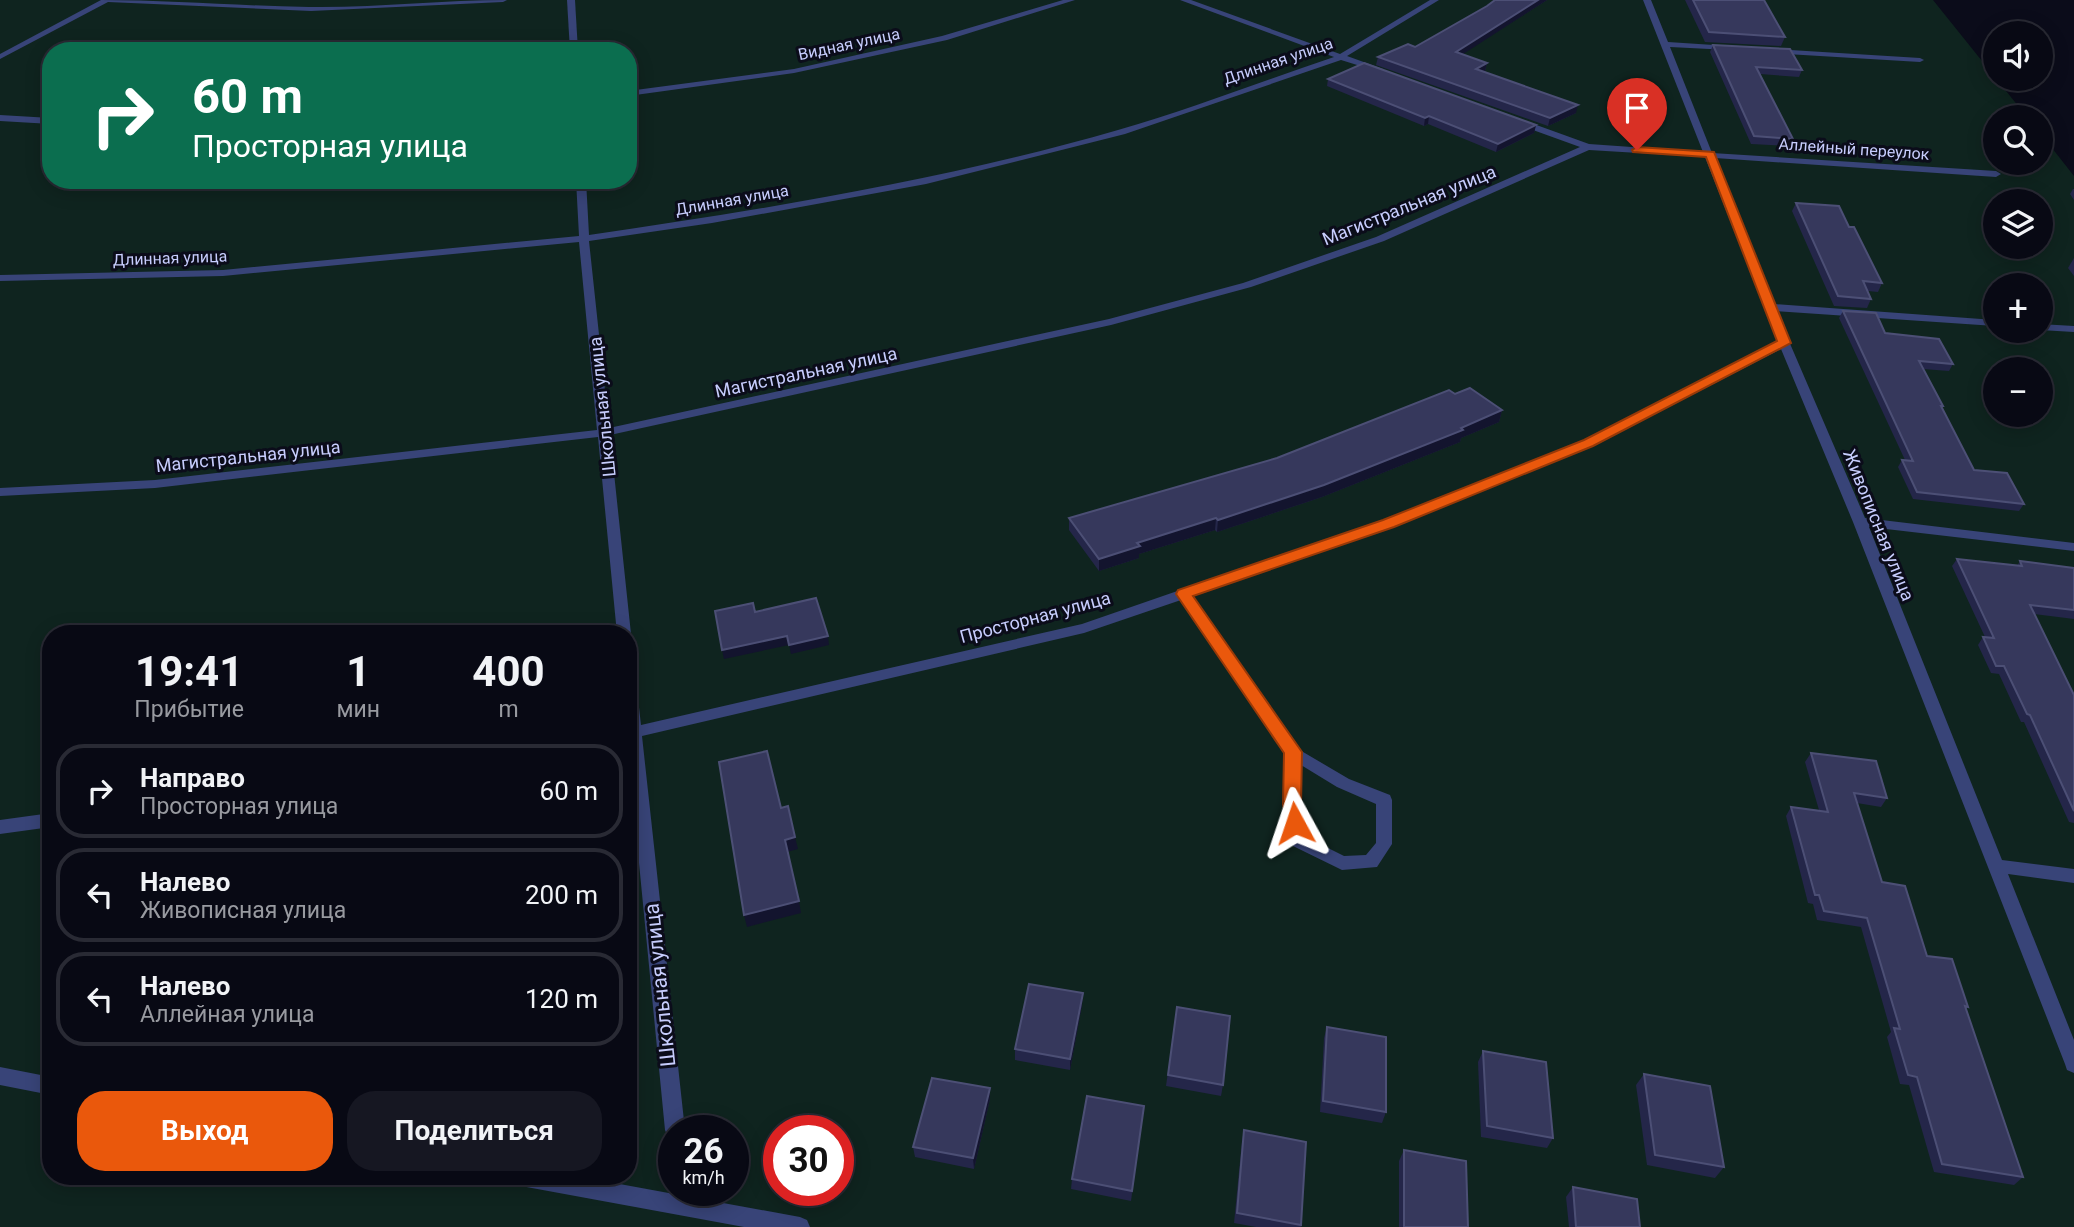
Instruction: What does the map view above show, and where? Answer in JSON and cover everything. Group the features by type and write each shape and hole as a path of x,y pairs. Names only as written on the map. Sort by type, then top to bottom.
{"street":[{"path":"0,57 106,0 311,9 503,0"},
{"path":"571,0 573,42"},
{"name":"Видная улица","path":"637,93 794,71 944,38 1071,0"},
{"path":"1184,0 1393,76"},
{"name":"Длинная улица","path":"0,278 223,273 584,239 712,220 939,178 1122,132 1341,57 1435,0"},
{"name":"Живописная улица","path":"1647,0 1784,343 1860,522 2074,1064"},
{"path":"1664,44 1745,49"},
{"path":"1758,50 1920,60"},
{"path":"0,118 42,120"},
{"path":"1510,119 1588,147"},
{"name":"Аллейный переулок","path":"1588,147 1983,173"},
{"name":"Магистральная улица","path":"0,492 155,484 604,433 1111,322 1247,285 1380,239 1588,147"},
{"name":"Школьная улица","path":"582,189 584,239 623,625"},
{"path":"1771,307 1983,322"},
{"path":"2053,328 2074,329"},
{"name":"Просторная улица","path":"637,733 1084,628 1388,523 1588,443 1784,343"},
{"path":"1860,522 2074,547"},
{"path":"1184,594 1293,752 1343,783 1384,800 1384,844 1371,862 1342,863 1299,841 1292,805 1293,752"},
{"name":"Школьная улица","path":"637,788 673,1115"},
{"path":"0,827 42,821"},
{"path":"1996,866 2074,876"},
{"path":"0,1076 42,1084"},
{"path":"587,1185 658,1195"},
{"path":"715,1206 800,1227"}],"green space":[{"path":"0,0 1933,0 1983,62 1983,91 2006,91 2017,105 1983,105 1983,175 2053,175 2053,149 2074,176 2074,1227 0,1227"}],"building":[{"path":"1495,0 1538,0 1456,52 1487,63 1476,69 1578,105 1550,118 1378,57 1408,44 1415,47"},
{"path":"1693,0 1764,0 1785,37 1709,32"},
{"path":"1713,45 1790,49 1802,70 1756,67 1793,139 1754,136"},
{"path":"1364,63 1536,125 1498,144 1328,79"},
{"path":"1796,203 1839,206 1849,227 1854,227 1882,283 1863,281 1871,299 1838,296"},
{"path":"1843,311 1876,313 1885,333 1939,339 1953,364 1919,361 1941,406 1974,470 2007,473 2024,504 1917,492 1902,460 1913,461"},
{"path":"1470,388 1502,410 1461,428 1463,430 1324,485 1137,543 1140,546 1099,559 1069,518 1277,458 1449,390 1455,394"},
{"path":"1957,559 2022,566 2020,561 2074,568 2074,610 2030,605 2074,695 2074,811 2030,715 2027,714 2004,666 1996,666 1983,637 1994,638"},
{"path":"816,598 828,636 789,645 787,636 722,650 715,611 753,603 755,612"},
{"path":"767,751 781,808 788,806 795,837 785,840 799,901 744,915 719,762"},
{"path":"1811,753 1876,761 1887,798 1854,793 1882,882 1905,886 1927,956 1952,959 1968,1007 1965,1006 2023,1177 1942,1164 1917,1077 1908,1075 1894,1028 1900,1029 1867,918 1824,911 1819,895 1815,895 1791,807 1828,812"},
{"path":"1029,984 1083,993 1070,1059 1015,1049"},
{"path":"1177,1007 1230,1016 1223,1085 1168,1075"},
{"path":"1327,1027 1386,1037 1386,1112 1323,1101"},
{"path":"1483,1051 1546,1062 1553,1138 1487,1126"},
{"path":"1644,1074 1710,1086 1724,1167 1655,1155"},
{"path":"932,1078 990,1088 973,1158 913,1147"},
{"path":"1087,1096 1144,1106 1132,1191 1072,1179"},
{"path":"1244,1130 1306,1142 1301,1225 1237,1213"},
{"path":"1404,1150 1466,1161 1468,1227 1404,1227"},
{"path":"1573,1187 1637,1199 1640,1227 1576,1227"}],"route":[{"path":"1295,823 1292,805 1293,752 1184,594 1388,523 1588,443 1784,343 1710,155 1637,150"}]}
